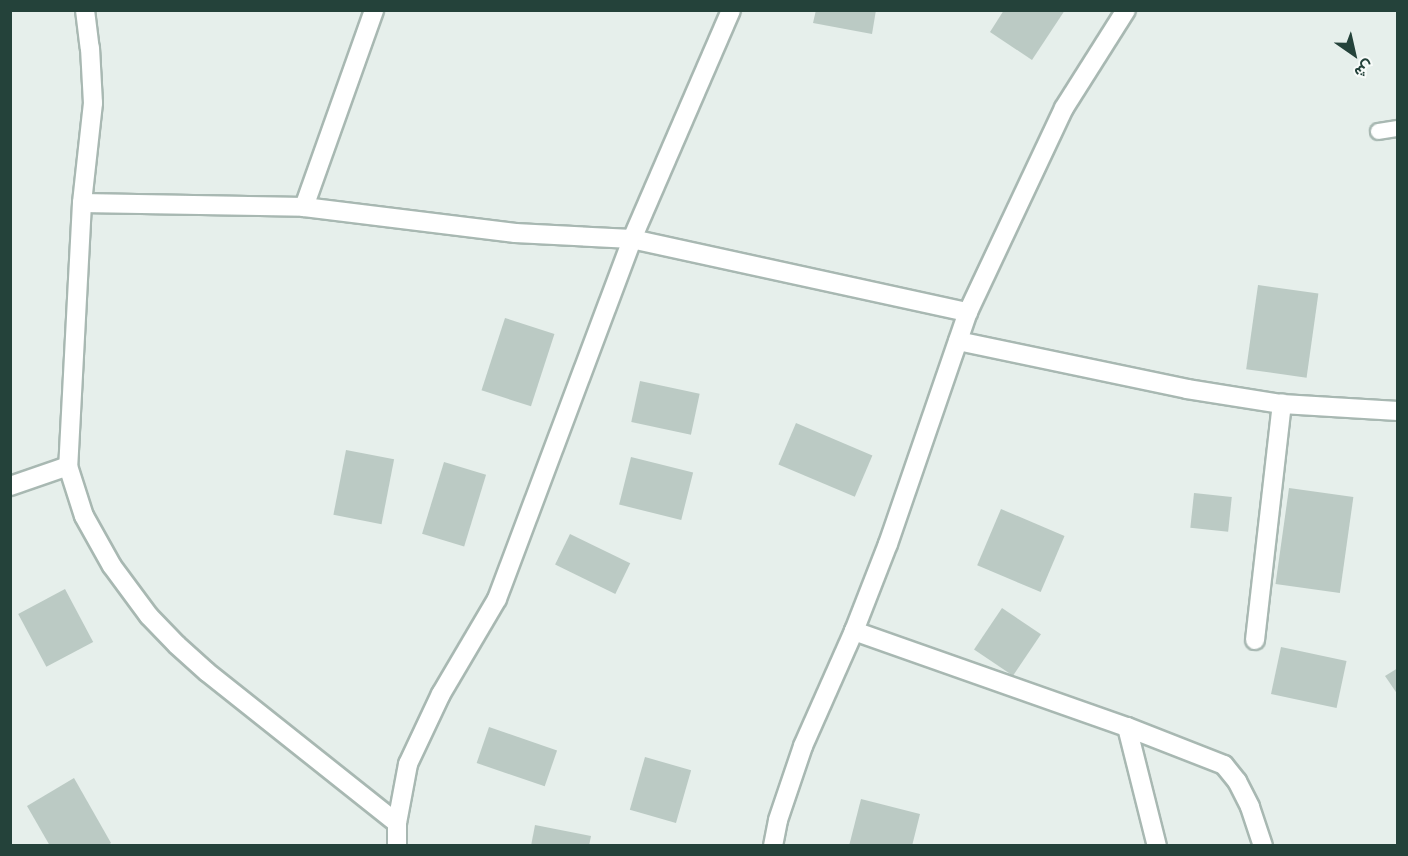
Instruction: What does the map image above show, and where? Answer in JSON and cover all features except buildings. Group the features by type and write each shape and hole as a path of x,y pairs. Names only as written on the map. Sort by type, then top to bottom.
{"street":[{"path":"85,10 93,103 82,203 68,466 84,516 112,566 149,616 207,672 397,823"},
{"path":"304,207 374,10"},
{"path":"397,846 397,823 408,764 441,694 497,599 632,239 731,10"},
{"path":"772,846 778,820 803,746 854,631 888,543 968,312 1064,108 1126,10"},
{"path":"82,203 304,207 515,233 632,239 968,312"},
{"path":"958,340 1187,389 1282,404 1398,411"},
{"path":"1255,640 1282,404"},
{"path":"10,486 68,466"},
{"path":"854,631 1126,727 1224,765 1237,781 1250,807 1263,846"},
{"path":"1126,727 1157,846"}],"lane":[{"path":"1378,131 1398,128"}]}
